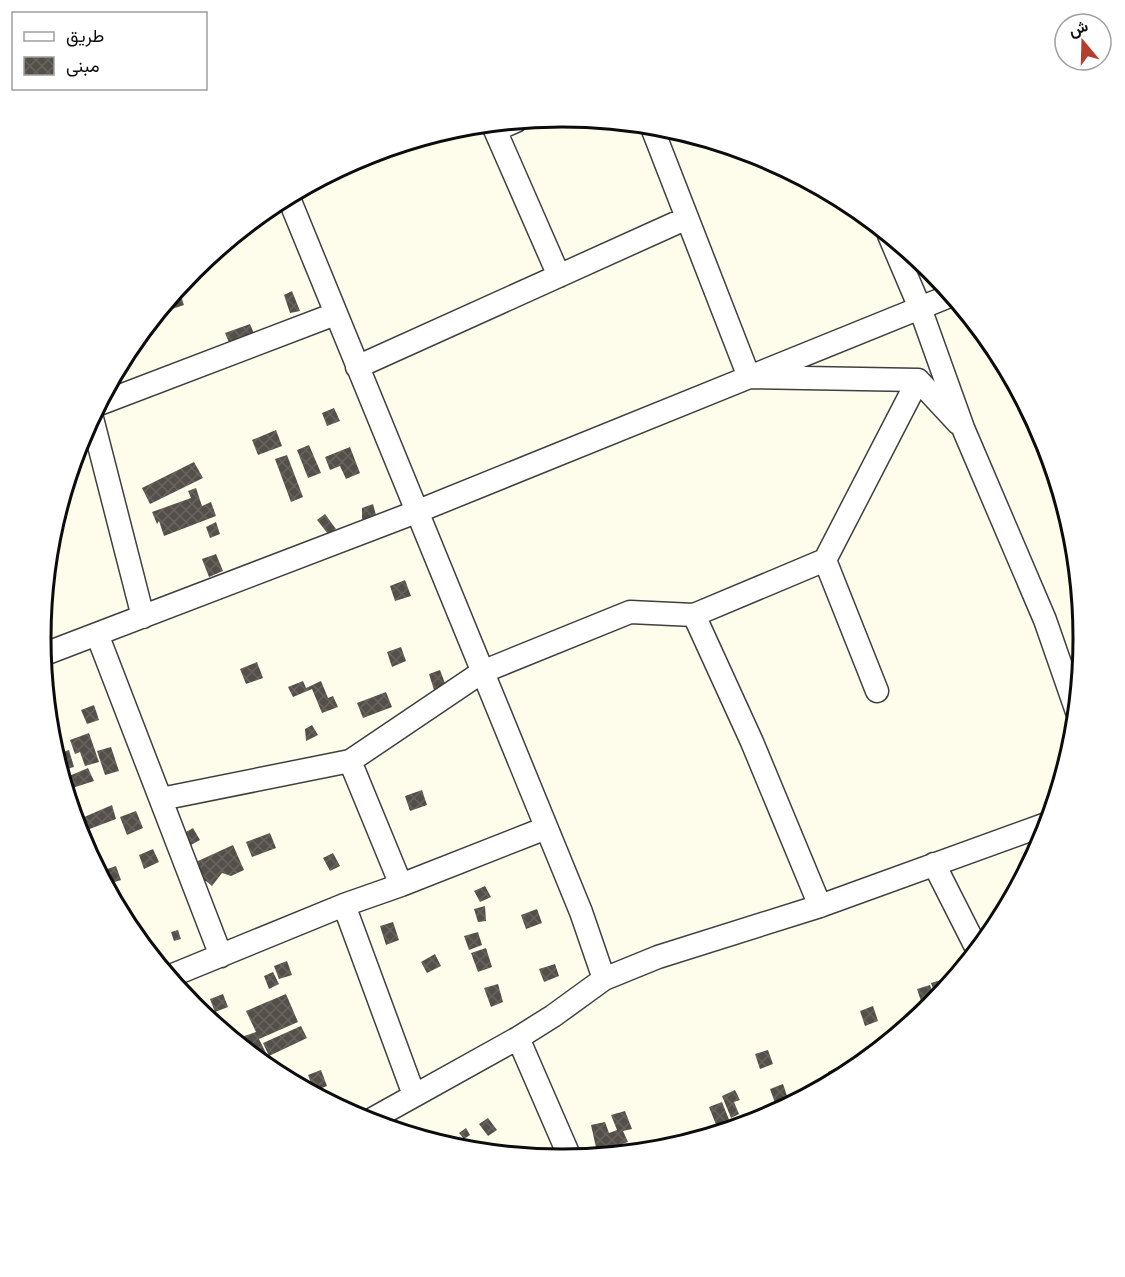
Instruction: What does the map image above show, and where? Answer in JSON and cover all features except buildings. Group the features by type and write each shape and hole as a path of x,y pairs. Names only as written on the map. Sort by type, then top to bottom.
{"street":[{"path":"496,131 559,276"},
{"path":"655,136 749,377"},
{"path":"292,205 581,912 604,980"},
{"path":"357,367 687,218"},
{"path":"897,251 920,308 963,428 1045,620 1071,695"},
{"path":"51,651 416,512 944,298"},
{"path":"111,399 335,314"},
{"path":"749,377 918,380 963,428"},
{"path":"161,799 350,761 482,672 630,612 694,615 825,560 918,380"},
{"path":"96,431 143,617"},
{"path":"825,560 877,692"},
{"path":"694,615 752,742 820,906"},
{"path":"97,634 221,956"},
{"path":"350,761 401,885"},
{"path":"378,1115 518,1038 604,980 658,957 820,906 1038,827"},
{"path":"176,974 344,905 546,828"},
{"path":"934,864 974,942"},
{"path":"344,905 414,1095"},
{"path":"518,1038 567,1150"}]}
